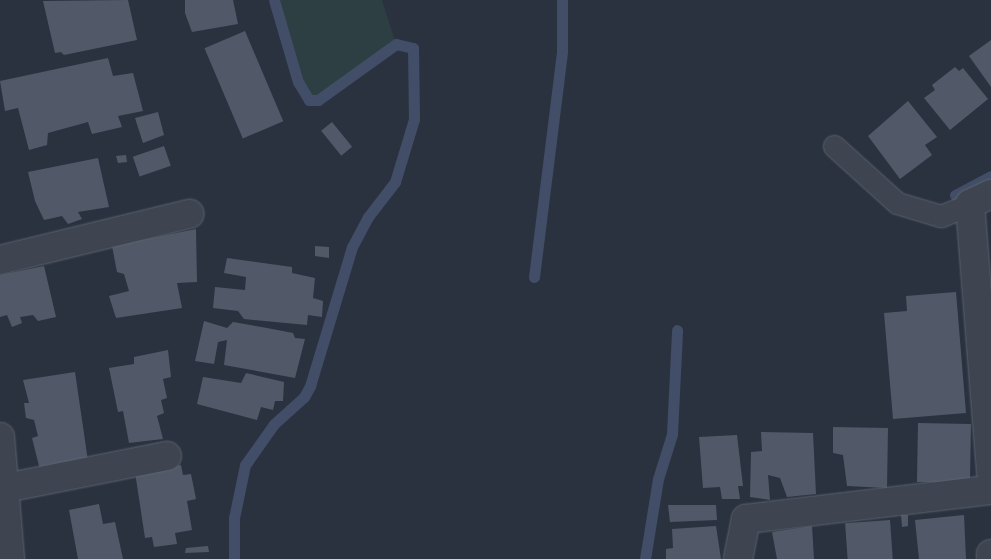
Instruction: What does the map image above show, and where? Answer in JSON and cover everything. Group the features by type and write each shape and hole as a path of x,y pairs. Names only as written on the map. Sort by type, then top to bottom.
{"street":[{"path":"981,199 991,472"},
{"path":"0,260 189,214"},
{"path":"0,437 10,559"},
{"path":"5,488 167,456"},
{"path":"738,559 746,519 991,490"},
{"path":"991,554 991,559"}],"lane":[{"path":"834,146 897,203 941,216 981,199"}],"shaded area":[{"path":"280,0 382,0 395,41 317,95 311,96 304,82"}],"building":[{"path":"128,0 137,40 64,55 61,52 55,53 43,1"},
{"path":"185,0 233,0 238,24 192,32 185,13"},
{"path":"245,31 283,121 243,138 204,48"},
{"path":"991,40 991,87 969,56"},
{"path":"108,58 113,76 133,73 143,111 118,116 122,127 92,134 88,122 48,133 47,145 29,150 18,108 5,111 0,81"},
{"path":"955,67 959,71 963,68 988,99 950,130 924,98 935,90 932,85"},
{"path":"908,101 937,137 925,145 932,155 900,179 868,136"},
{"path":"158,112 164,135 143,143 135,118"},
{"path":"332,122 352,147 341,156 321,131"},
{"path":"164,146 171,166 140,177 133,157"},
{"path":"126,155 127,162 118,163 116,156"},
{"path":"98,158 109,207 78,212 82,219 68,224 62,216 44,220 35,201 28,172"},
{"path":"196,229 197,282 177,283 182,308 116,318 109,296 129,291 124,274 117,272 112,246"},
{"path":"315,246 329,247 329,258 315,256"},
{"path":"227,258 292,267 292,273 315,278 313,298 323,301 322,317 308,315 307,325 244,319 238,311 213,308 215,287 245,290 246,277 224,273"},
{"path":"44,266 56,317 38,321 33,315 20,317 22,323 12,327 7,315 0,317 0,275"},
{"path":"956,292 966,413 893,419 884,313 907,311 906,296"},
{"path":"204,321 227,328 233,322 267,328 293,333 295,338 305,339 295,378 224,365 227,340 218,342 214,364 195,361"},
{"path":"168,350 171,377 163,379 167,398 161,400 164,413 157,416 163,439 129,443 123,411 118,412 109,368 134,364 134,357"},
{"path":"75,372 88,461 40,470 32,438 38,436 34,420 26,418 24,403 29,403 23,380"},
{"path":"246,373 284,382 283,401 275,401 273,410 261,407 257,420 197,404 203,377 241,383"},
{"path":"918,423 971,424 970,483 917,482"},
{"path":"833,427 888,428 887,488 847,486 843,455 833,453"},
{"path":"761,432 813,433 816,494 787,497 780,478 768,475 770,500 750,497 751,452 762,451"},
{"path":"737,435 743,486 738,486 740,499 722,499 720,487 703,488 699,437"},
{"path":"181,465 183,475 191,474 196,499 187,501 192,530 175,533 177,544 154,547 152,537 145,538 135,472"},
{"path":"99,504 103,524 115,522 123,559 78,559 69,510"},
{"path":"668,505 716,505 717,520 670,522"},
{"path":"901,515 908,515 908,526 902,527"},
{"path":"964,515 966,559 919,559 915,520"},
{"path":"890,520 893,559 848,559 845,523"},
{"path":"716,526 721,559 666,559 666,549 673,548 672,529"},
{"path":"812,526 814,559 777,559 772,532"},
{"path":"208,546 209,552 185,553 186,548"}],"waterway":[{"path":"234,559 234,518 245,465 274,424 304,397 310,386 352,247 368,217 395,182 414,119 413,48 396,44 318,100 309,100 298,82 274,0"},
{"path":"534,277 562,51 562,0"},
{"path":"955,195 991,176"},
{"path":"645,559 658,479 672,434 677,330"}]}
